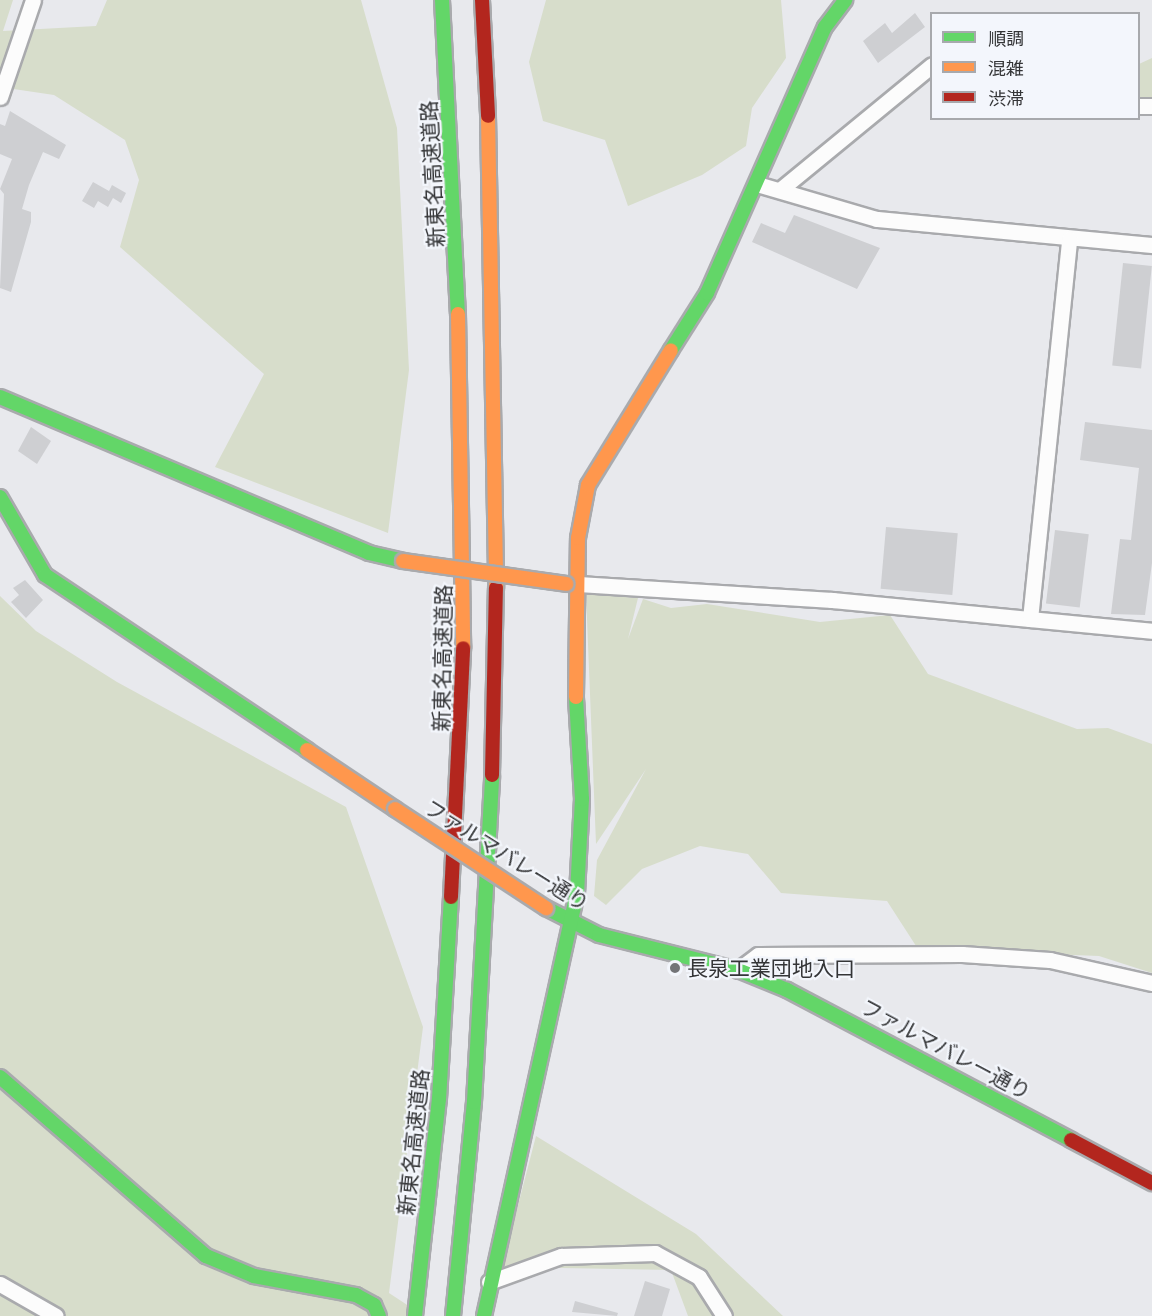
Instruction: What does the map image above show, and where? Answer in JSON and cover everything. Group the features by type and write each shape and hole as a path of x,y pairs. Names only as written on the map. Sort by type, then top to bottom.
{"main road":[{"name":"新東名高速道路","path":"415,1316 439,1099 464,694 456,214 442,0"},
{"path":"453,1316 474,1102 497,690 493,209 482,0"},
{"path":"484,1316 489,1282 573,923 582,799 572,584 588,485 707,293 825,27 845,0"},
{"path":"0,397 369,553 403,561 572,584"},
{"name":"ファルマバレー通り","path":"0,497 45,575 546,908 573,923 625,943 738,970 788,990 1152,1182"},
{"path":"0,1077 206,1256 254,1276 367,1299 379,1316"}],"street":[{"path":"0,97 33,0"},
{"path":"781,189 930,66"},
{"path":"757,184 781,189 877,219 1152,245"},
{"path":"1030,619 1070,238"},
{"path":"572,584 1030,619 1152,631"},
{"path":"738,970 758,956 962,954 1050,960 1152,983"},
{"path":"489,1282 561,1256 656,1253 699,1277 724,1316"},
{"path":"0,1284 56,1316"}],"green space":[{"path":"0,0 13,0 3,31 96,26 107,0 361,0 397,128 409,370 388,533 215,467 264,374 120,247 139,180 125,140 54,95 0,87"},
{"path":"546,0 781,0 786,58 752,108 746,146 702,175 628,206 605,140 543,121 529,62"},
{"path":"1152,58 1152,100 1140,107 1140,64"},
{"path":"586,594 638,598 628,639 643,599 671,608 707,604 820,622 890,615 928,674 1077,729 1108,728 1152,744 1152,973 1099,956 918,949 887,901 781,893 748,854 700,846 642,869 606,905 594,896 597,860 646,769 596,844"},
{"path":"0,596 36,631 117,682 346,807 423,1027 389,1293 424,1316 0,1316"},
{"path":"536,1136 696,1234 783,1316 688,1316 671,1270 502,1267"}],"building":[{"path":"915,13 925,27 878,63 863,41 885,23 892,33"},
{"path":"10,111 66,145 59,159 43,152 29,185 22,209 31,212 31,222 11,292 0,288 4,194 0,189 12,159 0,154 0,124 5,126"},
{"path":"93,182 109,191 112,185 126,193 121,203 113,198 108,207 98,201 94,208 82,201"},
{"path":"794,215 880,248 857,289 752,242 761,223 785,233"},
{"path":"1123,263 1152,266 1141,368 1112,365"},
{"path":"1085,422 1152,430 1152,563 1145,615 1111,614 1120,539 1131,540 1139,468 1080,460"},
{"path":"31,427 51,441 37,464 18,451"},
{"path":"886,527 958,533 952,595 881,589"},
{"path":"1055,530 1089,534 1080,608 1046,603"},
{"path":"25,580 43,600 26,618 11,602 19,595 13,588"},
{"path":"645,1281 670,1289 662,1316 634,1316"},
{"path":"575,1301 618,1313 617,1316 572,1312"}],"traffic: fast":[{"path":"442,0 458,314"},
{"path":"671,350 707,293 825,27 845,0"},
{"path":"0,397 369,553 403,561"},
{"path":"0,497 45,575 307,750"},
{"path":"484,1316 577,894 582,799 576,697"},
{"path":"453,1316 474,1102 492,775"},
{"path":"415,1316 439,1099 451,897"},
{"path":"546,908 599,935 738,970 787,990 1071,1140"},
{"path":"0,1077 206,1256 254,1276 356,1295 374,1305 379,1316"}],"traffic: slow":[{"path":"488,116 496,588"},
{"path":"458,314 463,648"},
{"path":"576,697 578,538 588,485 671,350"},
{"path":"403,561 566,584"},
{"path":"307,750 395,809"},
{"path":"395,809 546,908"}],"traffic: jam":[{"path":"482,0 488,116"},
{"path":"492,775 496,588"},
{"path":"451,897 463,648"},
{"path":"1071,1140 1152,1183"}],"place":[{"name":"長泉工業団地入口","path":"675,968"}]}
